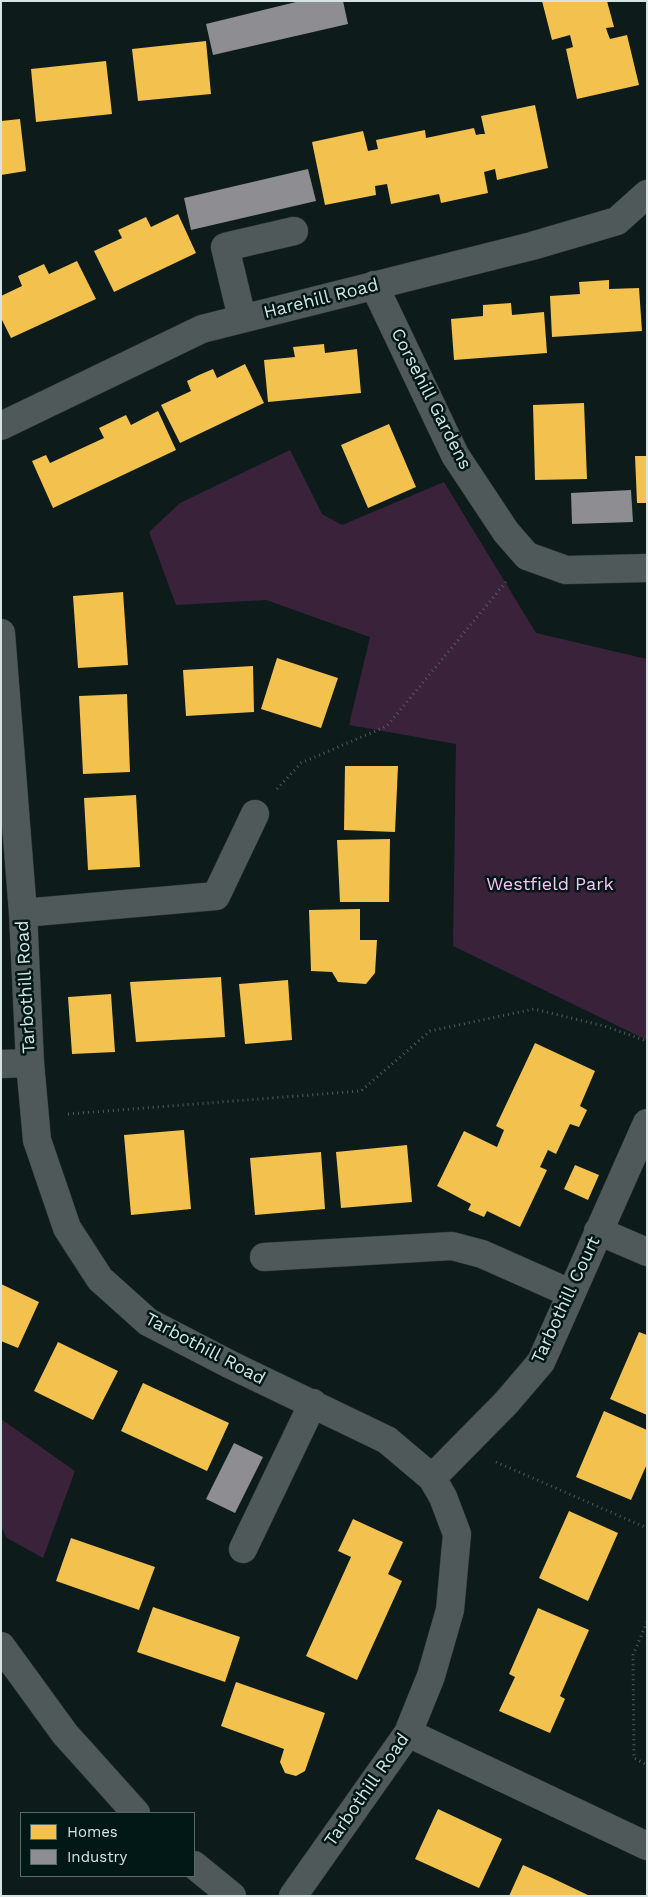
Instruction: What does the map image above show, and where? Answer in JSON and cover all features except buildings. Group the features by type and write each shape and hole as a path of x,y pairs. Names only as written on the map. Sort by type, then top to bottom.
{"street":[{"name":"Harehill Road","path":"1,426 202,329 532,246 617,220 647,194"},
{"path":"242,318 225,246 294,231"},
{"name":"Corsehill Gardens","path":"374,285 455,455 506,532 528,556 566,570 647,568"},
{"name":"Tarbothill Road","path":"1,633 23,913 30,1062 37,1140 67,1228 100,1279 148,1322 231,1365 387,1440 432,1478 443,1497 457,1534 450,1610 431,1676 408,1733 292,1896"},
{"path":"23,913 216,896 255,814"},
{"path":"1,1064 30,1062"},
{"name":"Tarbothill Court","path":"432,1478 506,1402 541,1362 570,1293 645,1130"},
{"path":"598,1231 647,1252"},
{"path":"264,1257 452,1246 482,1254 570,1293"},
{"path":"243,1549 313,1403"},
{"path":"1,1646 65,1734 135,1812"},
{"path":"408,1733 647,1846"},
{"path":"195,1866 232,1896"}],"path":[{"path":"255,814 301,763 387,726 528,556"},
{"path":"35,1116 361,1091 430,1032 534,1009 604,1026 647,1041"},
{"path":"462,1447 647,1528"},
{"path":"647,1622 633,1656 634,1758 647,1764"}],"green space":[{"name":"Westfield Park","path":"290,450 322,514 342,525 444,482 536,633 647,659 647,1040 453,946 456,744 349,725 370,637 266,600 176,605 149,532 180,503"},
{"path":"1,1419 75,1471 43,1558 7,1538 1,1527"}]}
